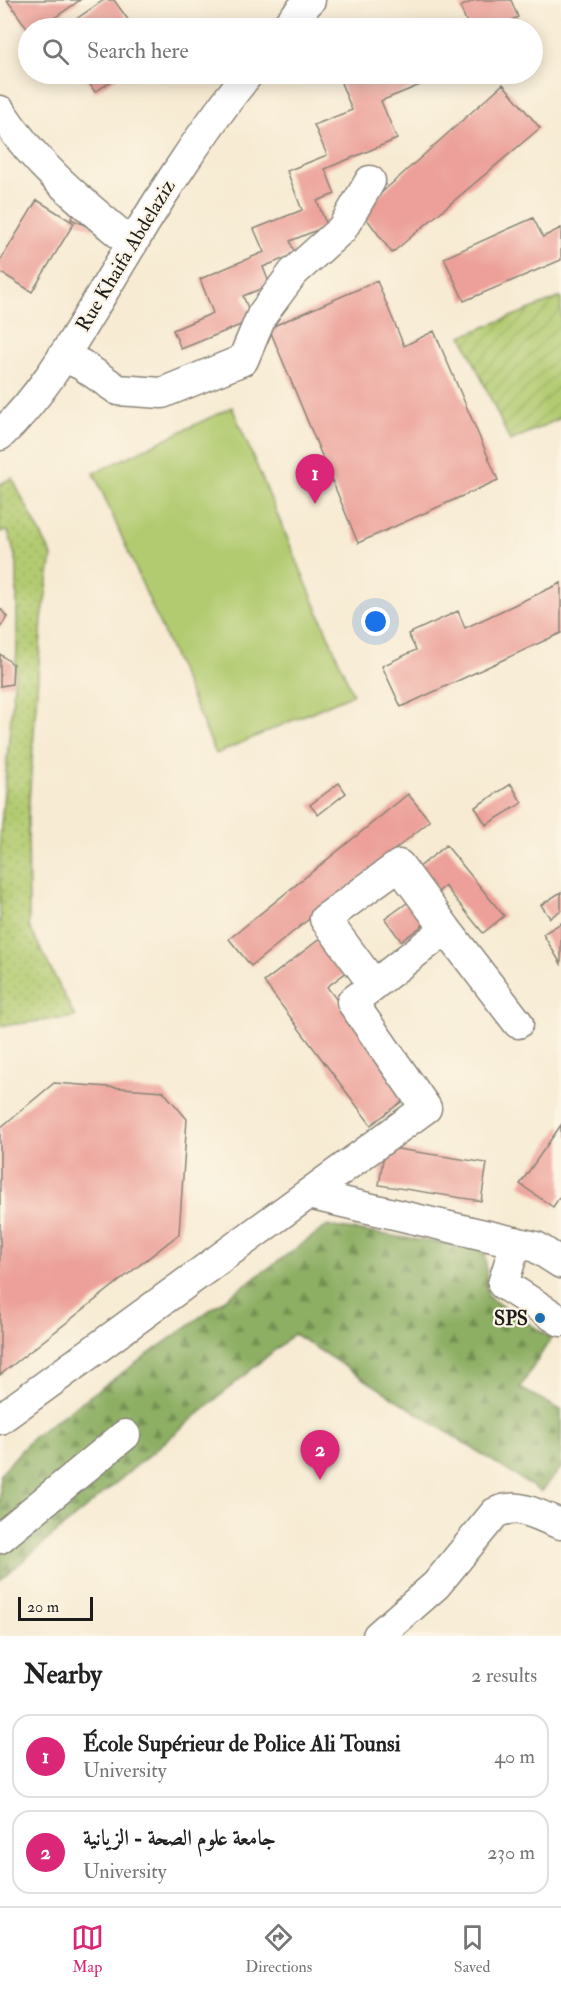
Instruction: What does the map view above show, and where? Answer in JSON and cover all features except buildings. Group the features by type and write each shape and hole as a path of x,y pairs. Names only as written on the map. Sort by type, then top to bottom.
{"street":[{"path":"294,18 310,0"},
{"name":"Rue Khaifa Abdelaziz","path":"0,435 29,407 63,356 179,167 241,84"},
{"path":"0,111 16,136 81,203 132,244"},
{"path":"63,356 82,365 118,390 162,393 243,360 262,315 293,273 342,229 370,181"},
{"path":"374,985 325,919 399,865 518,1023"},
{"path":"0,1419 426,1108 352,1002 446,929"},
{"path":"308,1194 536,1247 561,1263"},
{"path":"516,1242 503,1284 561,1321"},
{"path":"0,1538 124,1435"},
{"path":"378,1636 436,1585 495,1513 521,1508 553,1516"}],"green space":[{"path":"561,297 561,418 510,441 462,336"},
{"path":"232,407 353,694 216,754 94,473"},
{"path":"12,478 52,556 42,620 28,816 29,926 75,1017 0,1026 0,838 17,650 17,563 8,531 0,532 0,484"},
{"path":"327,1226 485,1250 488,1297 551,1338 520,1388 561,1410 561,1468 541,1492 294,1334 0,1580 0,1474 34,1436"}],"place":[{"name":"École Supérieur de Police Ali Tounsi","path":"315,504"},
{"name":"SPS","path":"540,1318"},
{"name":"جامعة علوم الصحة - الزيانية","path":"320,1480"}]}
